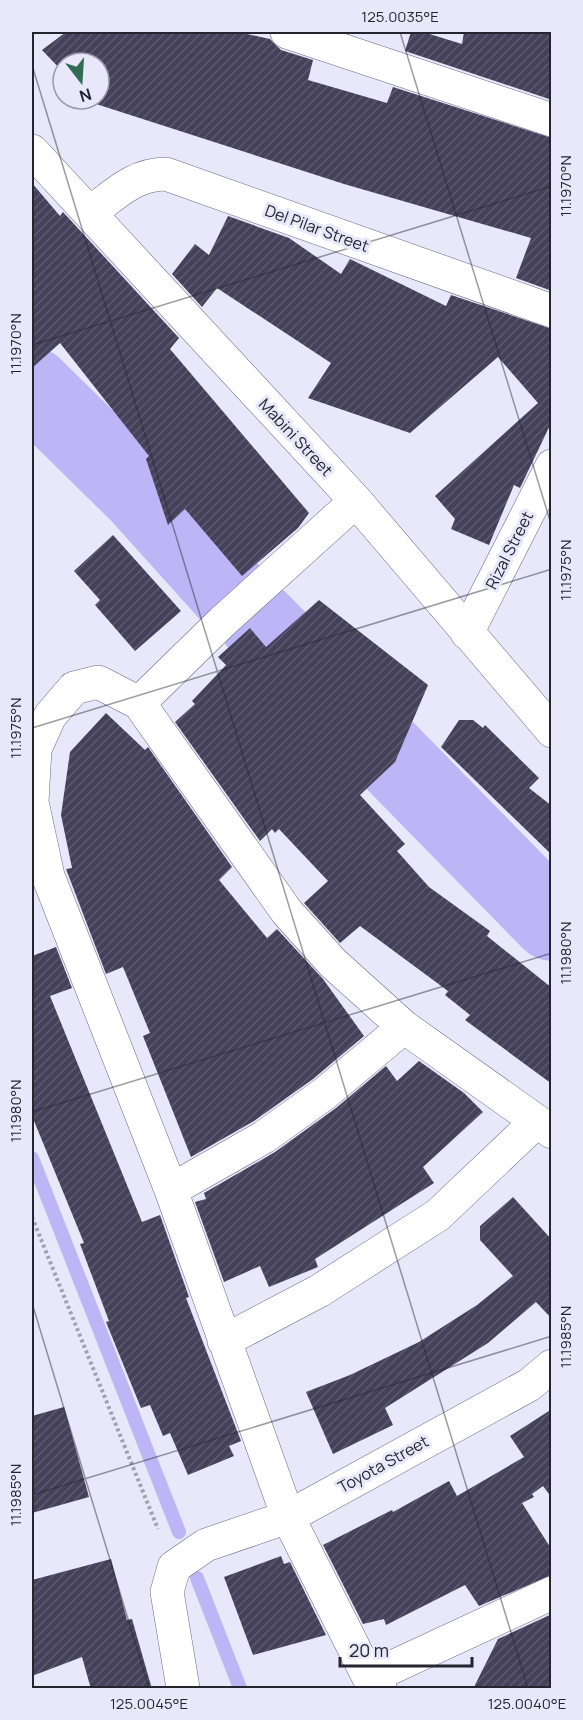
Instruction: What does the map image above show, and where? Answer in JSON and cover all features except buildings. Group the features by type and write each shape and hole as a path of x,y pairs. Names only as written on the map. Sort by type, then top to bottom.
{"street":[{"path":"287,32 552,120"},
{"name":"Mabini Street","path":"32,151 356,501 552,730"},
{"name":"Del Pilar Street","path":"90,213 133,181 148,174 166,174 552,311"},
{"name":"Rizal Street","path":"467,633 552,466"},
{"path":"139,703 356,501"},
{"path":"224,1341 319,1291 438,1215 544,1127 404,1027 333,963 287,912 139,703 98,682 74,688 50,716 35,748 32,802 48,876 171,1190 224,1341 288,1517 375,1683 546,1602"},
{"path":"171,1190 264,1137 324,1094 404,1027"},
{"name":"Toyota Street","path":"174,1567 206,1545 288,1517 529,1384 552,1366"},
{"path":"174,1567 167,1592 183,1689"}],"path":[{"path":"32,1217 174,1567"}],"waterway":[{"path":"32,387 140,493 230,593"},
{"path":"258,621 552,921"},
{"path":"32,1158 179,1532"},
{"path":"197,1578 240,1688"}]}
